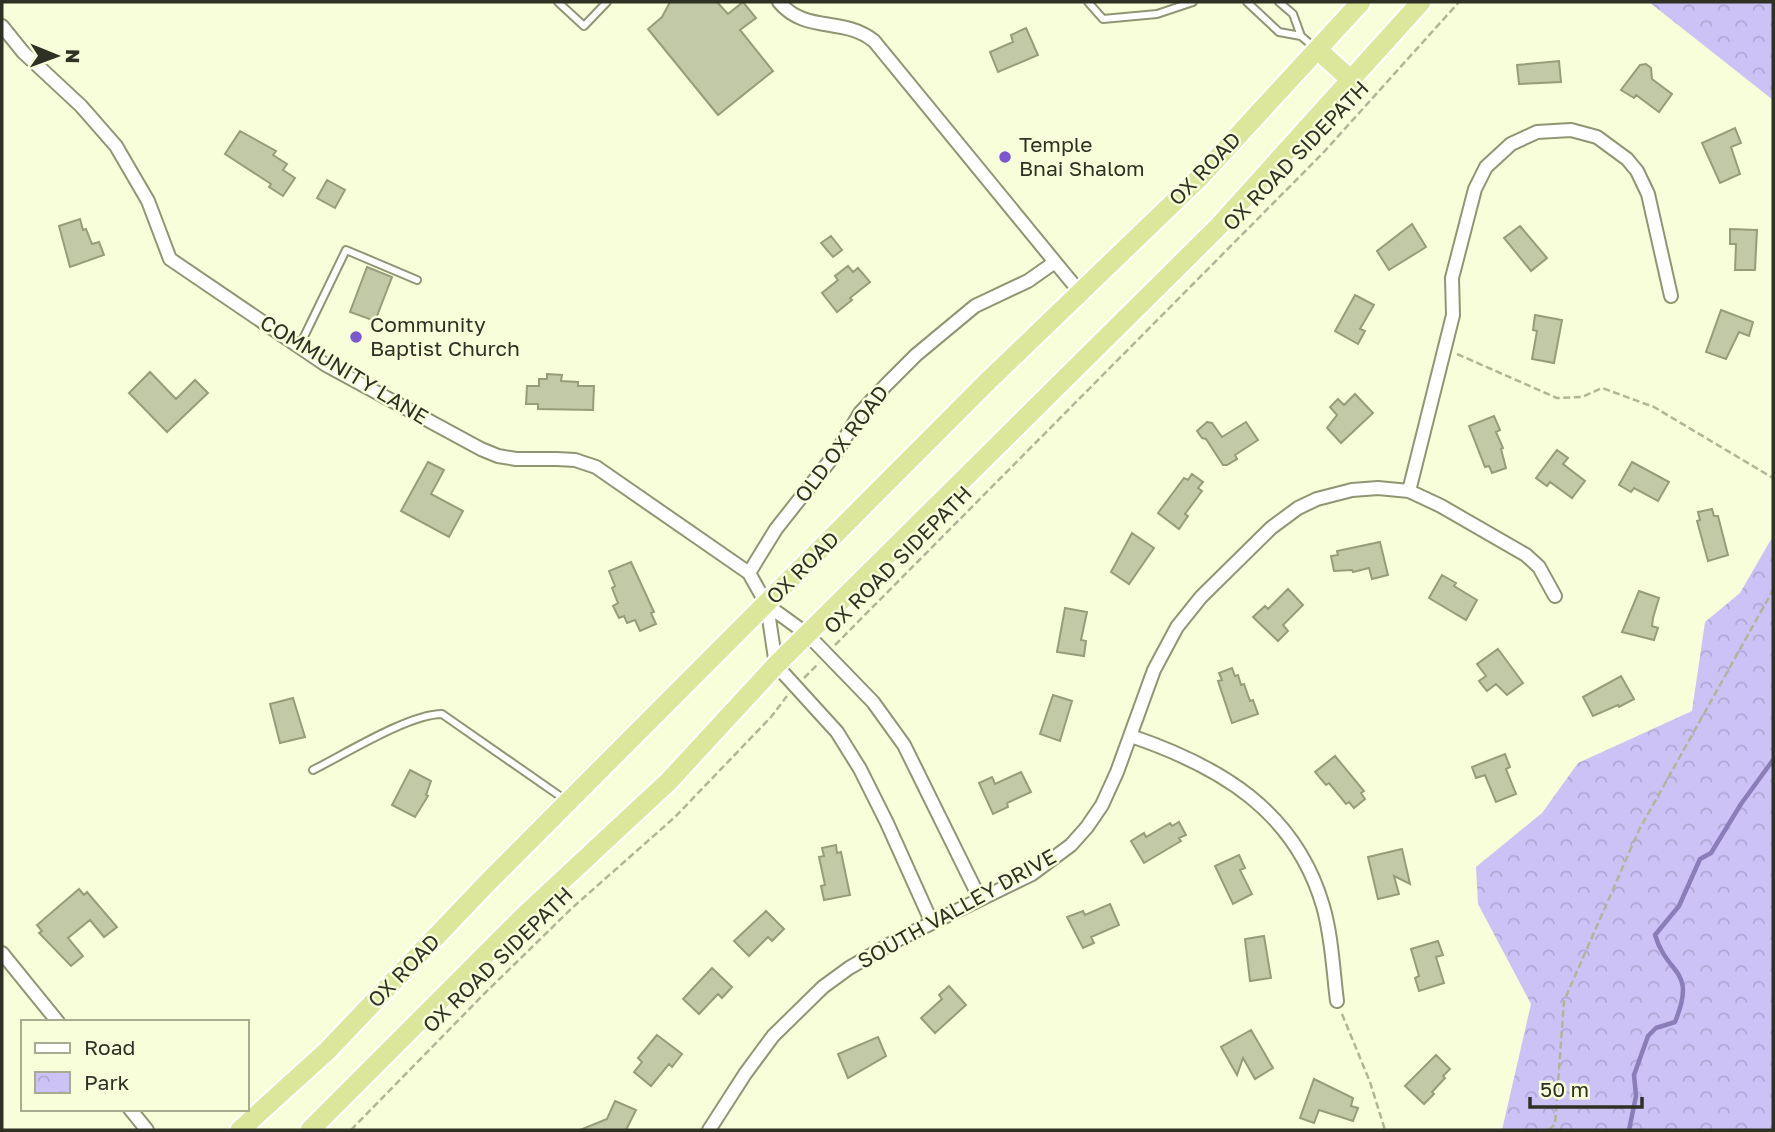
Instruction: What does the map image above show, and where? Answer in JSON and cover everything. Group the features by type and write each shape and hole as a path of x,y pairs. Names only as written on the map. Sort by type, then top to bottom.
{"highway":[{"name":"OX ROAD","path":"240,1130 327,1051 490,880 1079,291 1198,179 1361,2"},
{"path":"310,1130 524,916 670,781 776,664 1217,228 1421,2"},
{"path":"1318,50 1351,80"}],"street":[{"path":"779,2 801,20 854,29 874,41 1079,291"},
{"name":"COMMUNITY LANE","path":"2,26 23,52 81,106 116,146 148,201 170,259 326,365 481,449 498,456 528,460 575,460 606,472 749,573 767,605"},
{"path":"1409,491 1453,315 1452,278 1480,176 1493,159 1511,144 1537,132 1558,130 1589,134 1608,144 1632,165 1643,180 1648,194 1671,296"},
{"name":"OLD OX ROAD","path":"749,573 776,529 836,453 860,413 886,384 975,306 1028,281 1055,262"},
{"name":"SOUTH VALLEY DRIVE","path":"709,1130 773,1036 823,987 849,968 899,939 1032,874 1071,845 1102,805 1131,736 1154,670 1177,627 1201,597 1271,528 1298,508 1335,493 1378,488 1409,491 1441,506 1526,555 1539,567 1555,596"},
{"path":"767,605 807,634 873,702 904,745 980,899"},
{"path":"767,605 776,664 837,732 860,769 932,923"},
{"path":"1131,736 1163,747 1222,775 1256,801 1285,832 1308,869 1323,905 1330,936 1337,1001"},
{"path":"2,953 56,1020"},
{"path":"132,1111 147,1130"}],"lane":[{"path":"558,2 583,26 607,2"},
{"path":"1088,2 1103,19 1157,14 1193,2"},
{"path":"1247,2 1279,32 1301,36 1318,50"},
{"path":"1279,2 1293,14 1301,36"},
{"path":"299,347 346,250 417,280"},
{"path":"313,770 409,721 428,714 442,714 568,802"}],"path":[{"name":"OX ROAD SIDEPATH","path":"351,1130 572,908 675,817 827,654 1323,153 1459,2"},
{"path":"1443,350 1557,398 1582,397 1602,388 1654,407 1773,478"},
{"path":"1549,1130 1555,1124 1564,1000 1639,830 1773,590"},
{"path":"1337,1001 1370,1082 1385,1130"}],"green space":[{"path":"1649,2 1773,2 1773,100"},
{"path":"1773,536 1773,1130 1502,1130 1531,1004 1478,904 1476,867 1542,813 1578,763 1692,711 1705,622 1740,593"}],"building":[{"path":"670,2 717,2 728,14 743,2 756,18 740,30 773,71 718,115 648,29 662,17"},
{"path":"1026,28 1038,55 998,72 990,52 1013,42 1011,35"},
{"path":"1559,61 1561,82 1519,84 1517,65"},
{"path":"1646,64 1651,68 1652,79 1672,94 1659,112 1636,95 1634,98 1621,90 1640,65"},
{"path":"1735,128 1741,143 1731,147 1740,174 1720,183 1702,143"},
{"path":"240,131 276,151 273,155 287,164 283,170 295,178 283,196 269,187 271,184 225,154"},
{"path":"327,180 345,190 335,208 317,198"},
{"path":"80,219 92,244 99,242 104,255 70,267 59,226"},
{"path":"1412,224 1426,247 1389,270 1377,251"},
{"path":"1520,226 1547,258 1531,271 1504,238"},
{"path":"1730,229 1757,230 1755,270 1735,270 1736,244 1730,244"},
{"path":"831,236 842,250 833,257 821,243"},
{"path":"848,266 853,272 858,268 870,282 837,312 822,293 838,280 835,276"},
{"path":"367,267 392,277 375,321 350,312"},
{"path":"1355,295 1374,305 1360,329 1365,331 1358,344 1335,331"},
{"path":"1721,310 1753,322 1749,336 1739,332 1726,359 1706,352"},
{"path":"1535,315 1562,320 1554,363 1532,359 1537,331 1533,330"},
{"path":"150,372 176,399 195,380 208,393 167,432 129,393"},
{"path":"547,374 562,375 561,381 578,382 578,386 594,386 593,410 538,409 538,404 526,404 527,386 539,386 539,379 547,379"},
{"path":"1355,394 1373,413 1341,443 1327,428 1337,415 1330,407 1338,399 1344,405"},
{"path":"1494,416 1500,430 1496,432 1503,448 1501,449 1506,468 1492,473 1489,466 1485,467 1469,426"},
{"path":"1207,422 1212,423 1222,437 1246,422 1258,440 1235,455 1237,459 1223,465 1206,439 1197,431"},
{"path":"1557,450 1568,458 1563,464 1585,481 1572,498 1550,482 1547,486 1536,478"},
{"path":"428,462 444,470 431,494 463,511 449,537 401,511"},
{"path":"1632,462 1669,482 1658,501 1634,488 1631,492 1619,485"},
{"path":"1192,474 1203,482 1198,488 1202,491 1185,514 1188,516 1179,529 1158,513 1184,478 1188,480"},
{"path":"1712,509 1714,516 1718,516 1728,555 1708,561 1697,521 1700,520 1698,512"},
{"path":"1132,533 1154,548 1129,584 1111,572"},
{"path":"1380,542 1388,575 1372,579 1369,568 1353,572 1334,571 1331,556 1338,555 1337,551"},
{"path":"631,562 654,612 651,613 656,624 640,631 635,620 627,623 624,616 619,618 613,606 618,603 609,571"},
{"path":"1442,575 1477,600 1466,620 1429,598"},
{"path":"1288,589 1303,605 1283,625 1288,631 1278,641 1253,617 1265,606 1268,609"},
{"path":"1639,591 1659,598 1652,626 1658,628 1654,640 1622,632"},
{"path":"1065,608 1087,612 1081,640 1086,641 1084,656 1057,652"},
{"path":"1498,649 1523,683 1507,695 1496,684 1487,691 1479,681 1486,676 1477,664"},
{"path":"1232,668 1241,685 1244,684 1258,714 1232,723 1218,681 1222,680 1219,673"},
{"path":"1621,676 1634,699 1593,716 1583,697"},
{"path":"1053,695 1072,701 1060,741 1040,734"},
{"path":"293,698 305,737 280,743 270,704"},
{"path":"1505,754 1510,767 1506,769 1516,794 1496,802 1485,775 1476,778 1472,767"},
{"path":"1335,756 1364,791 1361,793 1365,799 1354,808 1349,802 1346,804 1329,783 1326,785 1315,772"},
{"path":"410,770 431,781 426,795 428,796 415,817 392,805"},
{"path":"1021,772 1031,792 1007,803 1008,807 993,814 979,783 992,777 995,784"},
{"path":"1179,822 1186,835 1179,838 1181,841 1144,863 1131,841 1144,833 1146,837 1170,823 1172,826"},
{"path":"836,845 837,853 841,852 850,895 824,900 821,886 825,885 819,857 824,856 822,848"},
{"path":"1402,849 1410,884 1394,876 1399,894 1378,899 1368,857"},
{"path":"1239,855 1245,868 1240,870 1252,894 1233,904 1215,866"},
{"path":"79,889 84,895 87,892 117,927 104,937 90,920 68,938 83,956 71,966 39,933 42,931 37,925"},
{"path":"1110,904 1119,925 1091,937 1094,943 1083,948 1067,917 1083,911 1085,915"},
{"path":"766,911 784,929 772,941 768,937 749,956 734,941"},
{"path":"1264,936 1271,978 1250,981 1245,939"},
{"path":"1438,941 1443,955 1436,957 1444,983 1419,991 1415,978 1419,976 1411,949"},
{"path":"712,968 732,987 722,998 718,994 699,1014 683,999"},
{"path":"949,986 966,1005 935,1033 921,1018 942,999 939,995"},
{"path":"1251,1030 1273,1068 1255,1079 1243,1058 1237,1075 1221,1047"},
{"path":"657,1035 682,1054 672,1067 669,1064 651,1086 634,1072 642,1062 638,1058"},
{"path":"878,1037 886,1056 848,1078 838,1054"},
{"path":"1436,1055 1450,1069 1424,1104 1405,1086"},
{"path":"1314,1079 1353,1098 1351,1106 1358,1108 1353,1121 1319,1110 1314,1123 1300,1118"},
{"path":"615,1101 636,1110 626,1130 580,1130 607,1119"}],"waterway":[{"path":"1629,1130 1636,1096 1634,1075 1648,1036 1656,1028 1675,1022 1683,992 1682,982 1660,949 1655,935 1679,906 1700,859 1711,853 1741,804 1773,760"}],"place":[{"name":"Temple Bnai Shalom","path":"1005,157"},
{"name":"Community Baptist Church","path":"356,337"}]}
